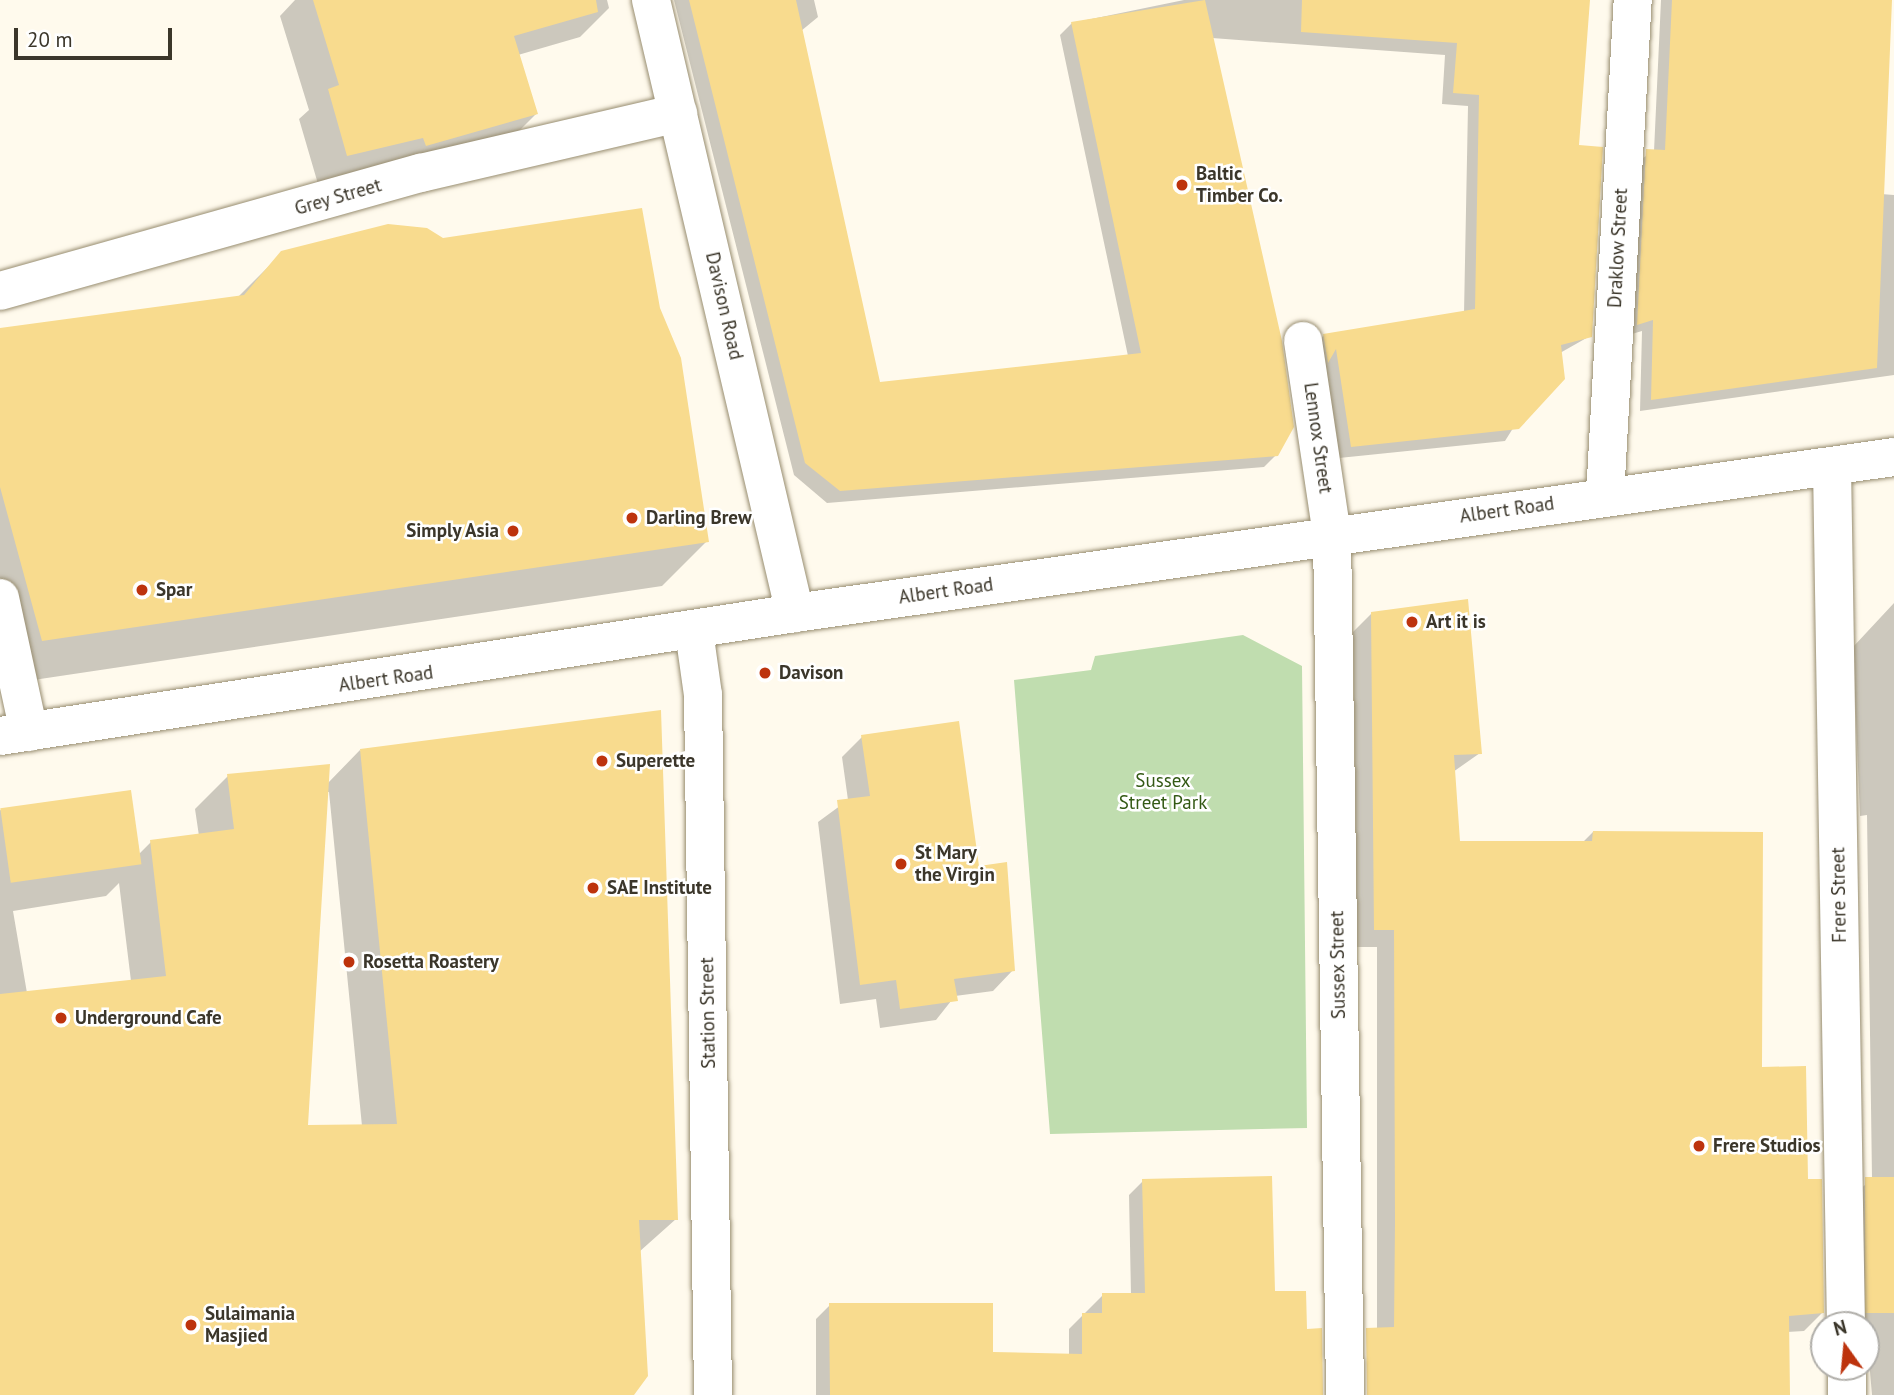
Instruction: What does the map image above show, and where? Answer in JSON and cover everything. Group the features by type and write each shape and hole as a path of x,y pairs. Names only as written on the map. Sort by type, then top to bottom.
{"street":[{"name":"Davison Road","path":"651,0 795,613"},
{"name":"Draklow Street","path":"1605,496 1633,0"},
{"name":"Grey Street","path":"0,292 421,173 678,113"},
{"name":"Lennox Street","path":"1303,341 1332,535"},
{"name":"Albert Road","path":"15,734 694,631 795,613 1894,457"},
{"name":"Frere Street","path":"1832,466 1846,1311"},
{"name":"Sussex Street","path":"1332,535 1345,1395"},
{"path":"0,598 15,734"},
{"name":"Station Street","path":"694,631 703,695 723,1136 713,1395"}],"green space":[{"name":"Sussex Street Park","path":"1243,635 1302,666 1307,1128 1050,1134 1014,680 1091,670 1095,656"}],"building":[{"path":"313,0 596,0 598,12 514,36 538,114 426,146 423,138 347,156 328,89 339,85"},
{"path":"689,0 796,0 880,382 1141,353 1071,22 1205,0 1282,341 1294,427 1278,456 840,491 805,463"},
{"path":"1302,0 1590,0 1579,145 1603,147 1592,337 1561,345 1565,379 1519,429 1351,447 1336,349 1328,363 1323,334 1475,309 1479,95 1453,93 1457,43 1301,32"},
{"path":"1672,0 1892,0 1877,368 1651,400 1653,320 1637,325 1646,149 1665,150"},
{"path":"642,208 660,308 681,358 709,542 42,641 0,487 0,328 244,295 281,251 388,224 427,228 443,238"},
{"path":"1468,599 1482,754 1454,755 1460,841 1592,841 1593,831 1763,832 1762,1067 1806,1066 1808,1179 1822,1179 1824,1311 1789,1316 1790,1395 1367,1395 1366,1328 1394,1327 1395,1223 1394,930 1374,930 1371,612"},
{"path":"661,710 678,1220 639,1220 648,1376 634,1395 0,1395 0,994 166,976 150,840 234,829 227,774 330,764 308,1125 397,1124 360,749"},
{"name":"St Mary the Virgin","path":"959,721 979,866 1007,862 1015,971 954,979 958,1001 900,1009 896,980 860,985 837,800 870,796 861,735"},
{"path":"131,790 141,864 11,883 0,808"},
{"path":"1272,1176 1275,1291 1306,1291 1307,1329 1322,1328 1323,1395 830,1395 829,1303 993,1303 993,1352 1082,1354 1082,1313 1102,1313 1102,1293 1145,1293 1142,1179"},
{"path":"1865,1177 1894,1177 1894,1313 1865,1311"}],"place":[{"name":"Baltic Timber Co.","path":"1182,185"},
{"name":"Darling Brew","path":"632,518"},
{"name":"Simply Asia","path":"513,531"},
{"name":"Spar","path":"142,590"},
{"name":"Art it is","path":"1412,622"},
{"name":"Davison","path":"765,673"},
{"name":"Superette","path":"602,761"},
{"name":"St Mary the Virgin","path":"901,864"},
{"name":"SAE Institute","path":"593,888"},
{"name":"Rosetta Roastery","path":"349,962"},
{"name":"Underground Cafe","path":"61,1018"},
{"name":"Frere Studios","path":"1699,1146"},
{"name":"Sulaimania Masjied","path":"191,1325"}]}
